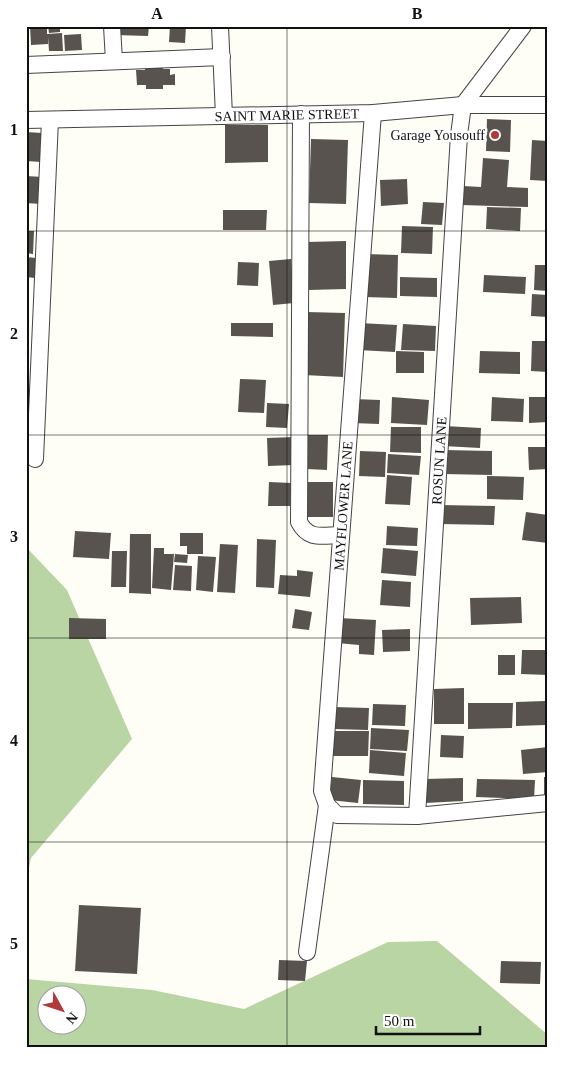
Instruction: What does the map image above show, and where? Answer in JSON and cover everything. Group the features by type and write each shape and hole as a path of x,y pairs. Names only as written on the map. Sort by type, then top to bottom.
{"street":[{"path":"112,26 114,61"},
{"path":"220,26 224,116"},
{"path":"463,105 523,26"},
{"path":"26,65 222,57"},
{"name":"SAINT MARIE STREET","path":"26,120 373,113 463,105 548,105"},
{"name":"ROSUN LANE","path":"416,816 463,105"},
{"name":"MAYFLOWER LANE","path":"308,952 327,805 322,791 373,113"},
{"path":"301,114 300,522 304,531 311,536 341,534"},
{"path":"34,459 50,120"},
{"path":"327,805 337,815 416,816 548,803"}],"green space":[{"path":"26,547 67,590 132,739 31,858 26,882"},
{"path":"437,941 548,1035 548,1047 26,1047 26,979 152,990 244,1009 388,942"}],"building":[{"path":"30,26 47,26 47,34 62,33 63,51 49,51 48,37 48,44 31,45"},
{"path":"48,26 60,26 60,32 49,33"},
{"path":"68,26 87,26 87,28 68,29"},
{"path":"115,26 149,26 148,36 115,35"},
{"path":"170,26 186,26 185,43 169,42"},
{"path":"81,34 82,50 65,51 64,35"},
{"path":"163,67 163,69 170,69 170,75 175,74 175,85 163,85 163,89 146,89 146,85 137,85 136,70"},
{"path":"487,119 511,120 510,152 486,151"},
{"path":"225,125 268,125 268,162 225,163"},
{"path":"26,132 42,133 41,162 26,161"},
{"path":"311,139 348,140 346,204 309,203"},
{"path":"532,140 548,141 548,181 530,180"},
{"path":"483,158 509,160 507,187 528,188 528,207 462,205 463,186 481,187"},
{"path":"26,176 43,177 41,204 26,203"},
{"path":"407,179 408,204 381,206 380,180"},
{"path":"423,202 444,203 442,225 421,224"},
{"path":"487,207 521,208 520,231 486,229"},
{"path":"223,210 267,210 266,230 223,230"},
{"path":"402,226 433,227 432,254 401,253"},
{"path":"26,231 34,231 33,254 26,253"},
{"path":"346,241 346,289 308,290 307,242"},
{"path":"365,254 398,255 397,298 364,297"},
{"path":"26,257 36,258 35,278 26,277"},
{"path":"291,259 294,303 273,305 269,261"},
{"path":"238,262 259,263 258,286 237,285"},
{"path":"535,265 548,265 548,291 534,290"},
{"path":"484,275 526,277 525,294 483,292"},
{"path":"400,277 437,278 437,297 400,296"},
{"path":"532,294 548,295 548,317 531,316"},
{"path":"307,312 345,313 343,377 304,375"},
{"path":"231,323 273,323 273,337 231,336"},
{"path":"359,323 397,325 395,352 358,350"},
{"path":"403,324 436,326 435,351 401,350"},
{"path":"532,341 548,341 548,372 531,371"},
{"path":"396,351 424,352 424,373 396,373"},
{"path":"480,351 520,352 520,374 479,373"},
{"path":"240,379 266,380 264,413 238,412"},
{"path":"392,397 429,400 427,425 391,423"},
{"path":"492,397 524,399 523,422 491,421"},
{"path":"529,397 548,397 548,422 529,423"},
{"path":"353,399 380,400 379,424 352,423"},
{"path":"267,403 289,404 287,428 266,427"},
{"path":"444,426 481,428 480,448 443,446"},
{"path":"391,427 421,427 421,453 390,452"},
{"path":"307,435 328,435 327,470 307,469"},
{"path":"294,437 294,465 268,466 267,438"},
{"path":"528,447 548,447 548,469 529,470"},
{"path":"444,450 492,451 492,475 444,474"},
{"path":"360,451 386,452 385,477 359,476"},
{"path":"388,454 421,456 419,475 387,473"},
{"path":"387,475 412,477 410,505 385,504"},
{"path":"487,476 524,477 523,500 487,499"},
{"path":"269,482 291,483 290,506 268,506"},
{"path":"307,482 333,482 333,517 307,517"},
{"path":"440,505 495,506 494,525 440,524"},
{"path":"526,512 548,515 548,543 522,540"},
{"path":"387,526 418,528 417,546 386,545"},
{"path":"75,531 111,533 109,559 73,557"},
{"path":"180,533 203,533 203,554 187,554 187,546 180,546"},
{"path":"130,534 151,534 151,594 129,593"},
{"path":"257,539 276,540 274,588 256,587"},
{"path":"220,544 238,545 235,593 217,592"},
{"path":"154,548 164,548 164,554 174,554 171,590 152,588"},
{"path":"383,548 418,551 416,576 381,573"},
{"path":"112,551 127,551 126,587 111,587"},
{"path":"175,554 188,555 187,563 174,562"},
{"path":"198,556 216,557 213,592 196,590"},
{"path":"175,565 192,566 191,591 173,590"},
{"path":"297,570 313,572 310,597 278,594 280,575 297,576"},
{"path":"382,580 411,582 410,607 380,605"},
{"path":"521,597 522,623 471,625 470,598"},
{"path":"295,609 312,612 309,630 292,628"},
{"path":"69,618 106,619 106,639 69,639"},
{"path":"339,618 376,620 374,655 359,654 359,645 337,643"},
{"path":"410,629 410,651 383,652 382,630"},
{"path":"522,650 548,650 548,675 521,674"},
{"path":"498,655 515,655 515,675 498,675"},
{"path":"464,688 464,724 434,724 434,689"},
{"path":"545,701 545,725 516,726 516,702"},
{"path":"468,703 513,703 512,728 468,729"},
{"path":"373,704 406,705 405,726 372,725"},
{"path":"334,707 369,708 368,730 333,729"},
{"path":"371,728 409,730 407,751 370,749"},
{"path":"332,731 369,731 368,756 332,756"},
{"path":"441,735 464,736 463,758 440,757"},
{"path":"548,747 548,772 523,774 521,750"},
{"path":"370,750 406,753 404,776 369,773"},
{"path":"332,777 361,780 358,803 329,800"},
{"path":"544,777 548,777 548,798 544,799"},
{"path":"463,778 463,801 425,803 425,779"},
{"path":"477,779 535,780 534,799 476,797"},
{"path":"363,780 404,781 404,805 363,804"},
{"path":"79,905 141,908 137,974 75,971"},
{"path":"279,960 307,961 305,981 278,980"},
{"path":"501,961 541,962 540,984 500,983"}],"place":[{"name":"Garage Yousouff","path":"495,135"}]}
